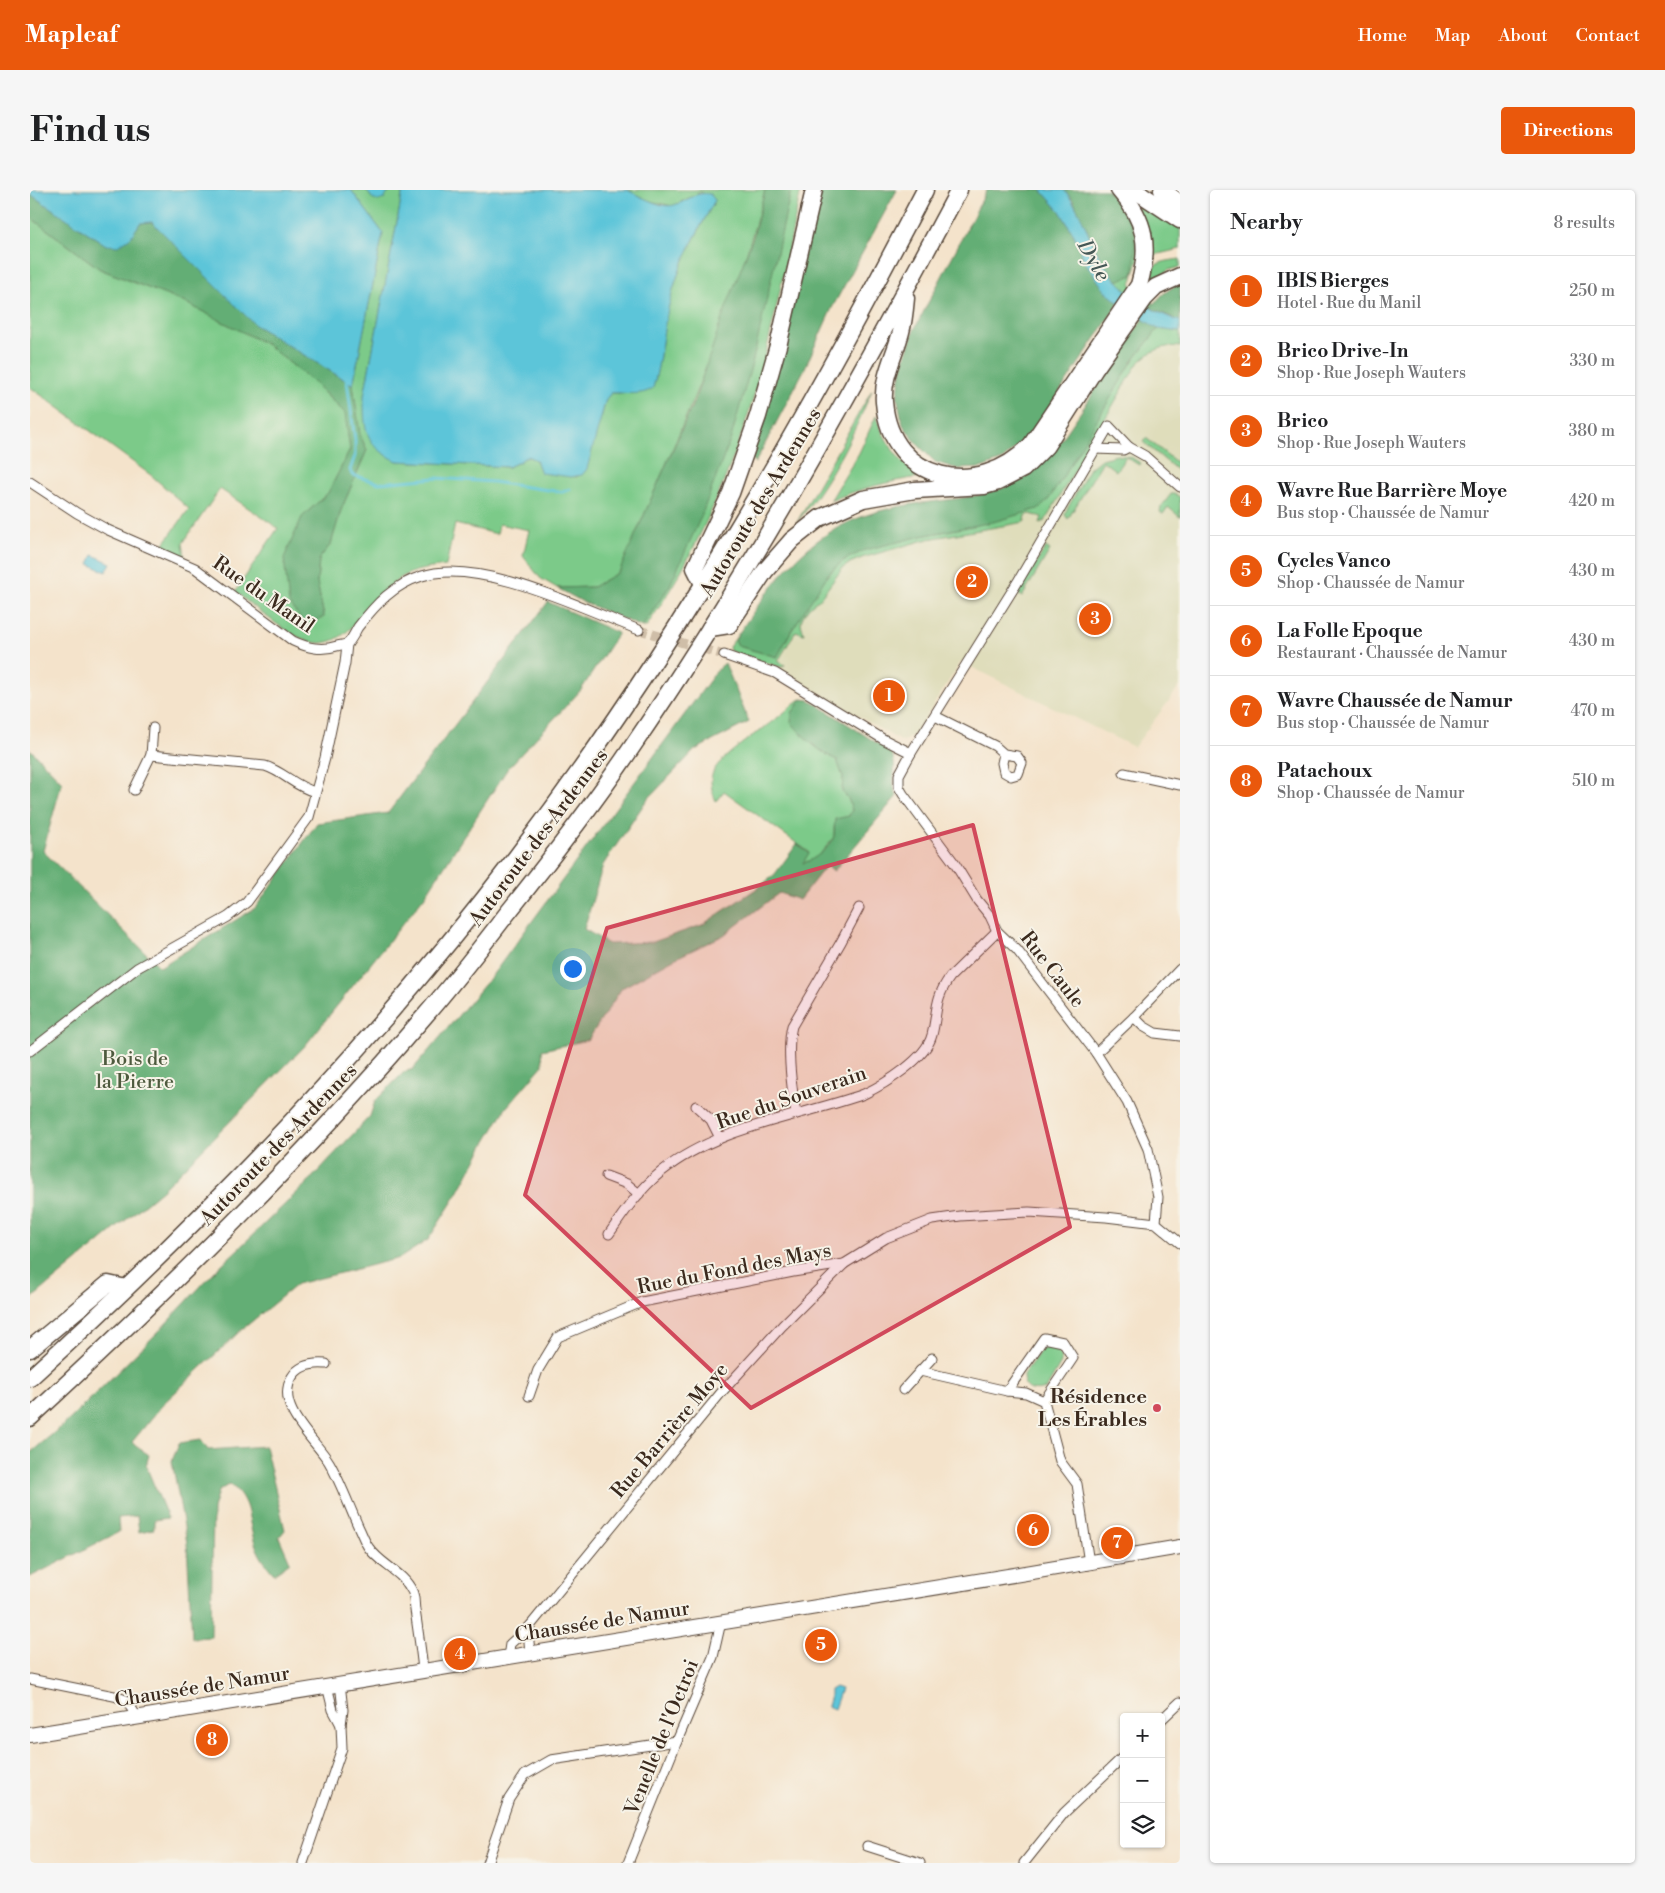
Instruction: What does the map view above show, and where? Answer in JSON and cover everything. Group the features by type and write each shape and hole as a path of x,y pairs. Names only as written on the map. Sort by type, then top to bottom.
{"highway":[{"path":"703,584 695,568 731,493 758,416 779,342 814,190"},
{"name":"Autoroute des Ardennes","path":"30,1378 126,1288 241,1174 312,1100 455,936 519,854 607,732 703,584 858,318 925,190"},
{"name":"Autoroute des Ardennes","path":"30,1418 235,1222 337,1115 426,1016 561,844 631,748 710,628 821,443 959,190"},
{"path":"908,286 902,331 890,364 886,382 884,400 886,418 891,431 902,450 920,466 941,475 983,476 1010,464 1021,456 1040,433 1144,289 1144,233 1131,203 1119,190"},
{"path":"1135,190 1180,220"},
{"path":"1162,190 1180,202"},
{"path":"1144,289 1156,287 1180,276"},
{"path":"710,628 729,625 765,571 792,540 820,518 863,499 915,490 984,486 998,482 1023,469 1046,446 1121,321"},
{"path":"30,1349 108,1284 126,1288"}],"main road":[{"name":"Chaussée de Namur","path":"30,1735 1180,1547"}],"street":[{"name":"Rue Caule","path":"1129,448 1109,426 1017,583 911,753 899,775 899,787 955,864 998,931 1017,950 1096,1053 1127,1102 1148,1149 1158,1197 1156,1223"},
{"path":"1095,449 1123,450 1129,448 1145,456 1180,487"},
{"name":"Rue du Manil","path":"30,482 77,513 108,530 195,568 293,641 316,649 328,649 347,644"},
{"path":"30,1051 137,968 241,908 258,888 309,817 312,809 325,758 345,663 347,644 375,607 394,589 424,575 446,571 482,575 514,582 639,630"},
{"path":"724,655 775,673 911,753"},
{"path":"935,716 995,746 1004,754"},
{"path":"134,790 152,755 153,728"},
{"path":"152,755 265,766 279,772 299,787 315,792"},
{"path":"1124,773 1180,785"},
{"path":"796,1114 792,1095 790,1039 794,1019 841,942 859,908"},
{"name":"Rue du Souverain","path":"610,1234 639,1194 673,1163 720,1138 864,1094 881,1085 905,1068 919,1055 930,1040 936,1004 945,984 998,931"},
{"path":"1096,1053 1180,969"},
{"path":"1134,1017 1143,1026 1155,1033 1180,1036"},
{"path":"696,1106 710,1120 720,1138"},
{"path":"606,1176 627,1184 639,1194"},
{"name":"Rue du Fond des Mays","path":"528,1396 538,1370 558,1337 642,1302 793,1272 844,1264 886,1238 932,1220 960,1216 1029,1212 1156,1223"},
{"path":"1156,1223 1180,1243"},
{"name":"Rue Barrière Moye","path":"508,1657 510,1644 530,1626 720,1394 782,1326 844,1264"},
{"path":"1006,1391 1044,1338 1063,1342 1073,1358 1044,1401 1060,1461 1077,1484 1089,1563"},
{"path":"903,1390 932,1358"},
{"path":"326,1364 309,1365 294,1373 288,1395 291,1409 300,1426 308,1433 329,1463 369,1548 383,1563 400,1575 412,1591 423,1670"},
{"path":"920,1371 1026,1394 1044,1401"},
{"name":"Venelle de l'Octroi","path":"628,1863 713,1657 721,1622"},
{"path":"530,1626 530,1653"},
{"path":"30,1679 126,1700 137,1718"},
{"path":"334,1685 333,1710 341,1725"},
{"path":"303,1863 342,1748 341,1725 343,1710 334,1685"},
{"path":"1165,1716 1180,1702"},
{"path":"487,1863 508,1799 525,1775 551,1760 677,1741"},
{"path":"1024,1863 1064,1813 1122,1758"},
{"path":"867,1846 920,1863"}],"highlighted area":[{"path":"973,825 1070,1227 751,1408 525,1195 607,928"}],"shaded area":[{"path":"1153,335 1180,339 1180,686 1134,747 961,662 915,734 904,741 899,740 772,665 829,573 865,550 993,522 1104,408"}],"green space":[{"path":"351,190 366,190 372,198 389,193 390,190 403,190 364,396 397,461 508,467 527,456 536,460 542,473 577,477 602,415 606,399 611,393 639,393 653,387 667,315 677,277 688,251 715,200 701,192 673,206 649,201 627,190 765,190 735,288 700,384 619,572 593,587 557,588 540,578 523,556 529,530 499,524 497,534 455,524 446,566 429,568 402,577 381,594 349,630 340,637 329,642 318,643 305,640 278,625 235,592 278,528 220,489 183,543 185,557 163,545 189,509 152,476 30,387 30,217 100,269 186,303 266,344 310,379 345,413 350,450 328,493 302,517 324,617 317,582 319,559 331,544 341,510 367,450 360,435 353,385 383,233"},
{"path":"765,190 791,190 754,356 731,438 700,519 670,585 642,627 583,602 557,588 593,587 619,572 695,399 722,318 753,237"},
{"path":"791,190 801,190 778,302 749,412 729,469 705,524 663,602 646,627 642,627 670,585 774,264"},
{"path":"821,190 897,190 832,308 804,370 755,463 751,457"},
{"path":"987,190 1041,190 1060,211 1074,235 1085,262 1105,291 1119,303 1035,429 1003,460 981,468 958,469 935,462 917,444 903,425 897,397 902,366 914,330"},
{"path":"1064,190 1106,190 1123,208 1132,228 1134,239 1135,262 1133,275 1116,281 1099,256 1073,200"},
{"path":"1106,190 1114,190 1130,210 1141,249 1131,285 1154,303 1151,308 1125,290 1116,281 1133,275 1118,200"},
{"path":"30,194 106,245 131,237 140,223 152,222 255,325 353,385 360,435 367,450 341,510 331,544 319,559 317,582 324,617 306,625 289,604 284,558 302,517 328,493 350,450 345,413 310,379 266,344 186,303 100,269 30,217"},
{"path":"1137,198 1180,228 1180,249 1150,256 1135,202"},
{"path":"1180,259 1180,267 1169,270 1147,285 1148,277 1153,267 1161,262"},
{"path":"1180,284 1180,321 1151,308 1171,288"},
{"path":"1143,319 1158,329 1132,362 1047,502 1038,509 993,522 926,535 865,550 844,560 829,573 777,657 738,646 735,639 754,611 791,564 833,530 858,518 887,509 964,498 1005,488 1038,468 1082,410"},
{"path":"1158,329 1180,332 1180,347 1173,346 1155,350 1136,366 1045,521 1040,523 1042,517 1030,514 1026,515 1025,522 928,539 862,558 842,569 819,600 806,612 801,622 804,634 796,631 778,661 785,665 782,667 776,666 730,651 729,647 735,639 738,646 777,657 806,606 824,580 843,561 854,554 897,540 956,529 1047,502 1132,362"},
{"path":"872,390 839,459 820,491 797,522"},
{"path":"876,416 893,450 920,477 874,486 830,501 859,453"},
{"path":"1146,438 1180,465 1178,471 1143,442"},
{"path":"1117,455 1131,457 1140,463 1139,465 1126,457 1116,471 1103,461 1068,519 1065,515 1066,511 1090,468 1101,459"},
{"path":"1171,494 1180,497 1180,517 1168,507 1163,514 1160,512 1161,507"},
{"path":"1046,547 1050,550 1022,597 1018,594"},
{"name":"Bois de la Pierre","path":"548,602 618,633 581,690 508,768 425,896 304,1047 163,1189 30,1300 30,749 62,782 43,851 160,967 255,908 317,823 388,813"},
{"path":"725,663 749,722 695,750 646,801 603,865 584,929 609,944 653,942 702,925 762,885 775,874 797,844 809,853 803,863 826,849 834,836 835,819 849,816 852,810 848,798 842,792 843,777 837,760 812,744 791,722 792,713 802,699 810,700 891,752 894,763 894,786 897,796 834,871 826,866 799,900 779,893 724,935 672,960 622,988 588,1040 542,1050 543,1065 506,1108 458,1193 428,1240 400,1258 297,1284 238,1333 165,1402 132,1442 149,1455 146,1466 168,1518 154,1520 154,1529 139,1532 137,1516 118,1518 119,1532 30,1577 30,1453 69,1420 158,1332 214,1272 306,1184 370,1116 375,1101 404,1072 413,1069 491,977 718,669"},
{"path":"802,699 792,713 792,722 812,744 837,760 843,777 842,792 848,798 852,810 849,816 834,826 834,837 824,850 812,860 802,863 809,852 724,791 716,801 711,783 713,772 724,758"},
{"path":"1054,1347 1061,1356 1061,1363 1046,1389 1037,1391 1030,1389 1023,1380 1023,1375 1041,1350"},
{"path":"201,1440 208,1450 265,1446 285,1530 279,1537 290,1562 274,1574 258,1550 242,1497 230,1484 218,1491 213,1509 211,1637 192,1638 187,1543 172,1461 179,1443"}],"water":[{"path":"30,190 351,190 383,233 353,385 255,325 152,222 140,223 131,237 118,246 106,245 30,194"},
{"path":"366,190 390,190 384,199 378,201 372,198"},
{"path":"403,190 627,190 650,201 669,206 704,193 710,194 715,200 688,251 677,277 667,315 653,388 639,393 611,393 606,399 587,469 582,475 571,477 541,473 536,460 527,456 508,467 397,461 378,449 372,442 366,427 364,396"},
{"name":"Dyle","path":"1041,190 1064,190 1079,213 1098,254 1113,276 1122,286 1144,303 1180,321 1180,332 1158,329 1119,303 1105,291 1085,262 1074,235 1060,211"},
{"path":"93,555 111,563 106,572 89,564"},
{"path":"835,1687 841,1689 834,1709 827,1706 830,1690"}],"waterway":[{"path":"347,381 355,440 355,456 350,470 352,475 379,483 436,478 493,482 562,492 570,489"}],"tunnel":[{"path":"639,630 724,655"}],"place":[{"name":"Brico Drive-In","path":"972,582"},
{"name":"Brico","path":"1095,619"},
{"name":"IBIS Bierges","path":"889,696"},
{"name":"Résidence Les Érables","path":"1157,1408"},
{"name":"La Folle Epoque","path":"1033,1530"},
{"name":"Wavre Chaussée de Namur","path":"1117,1543"},
{"name":"Cycles Vanco","path":"821,1645"},
{"name":"Wavre Rue Barrière Moye","path":"460,1654"},
{"name":"Patachoux","path":"212,1740"}]}
